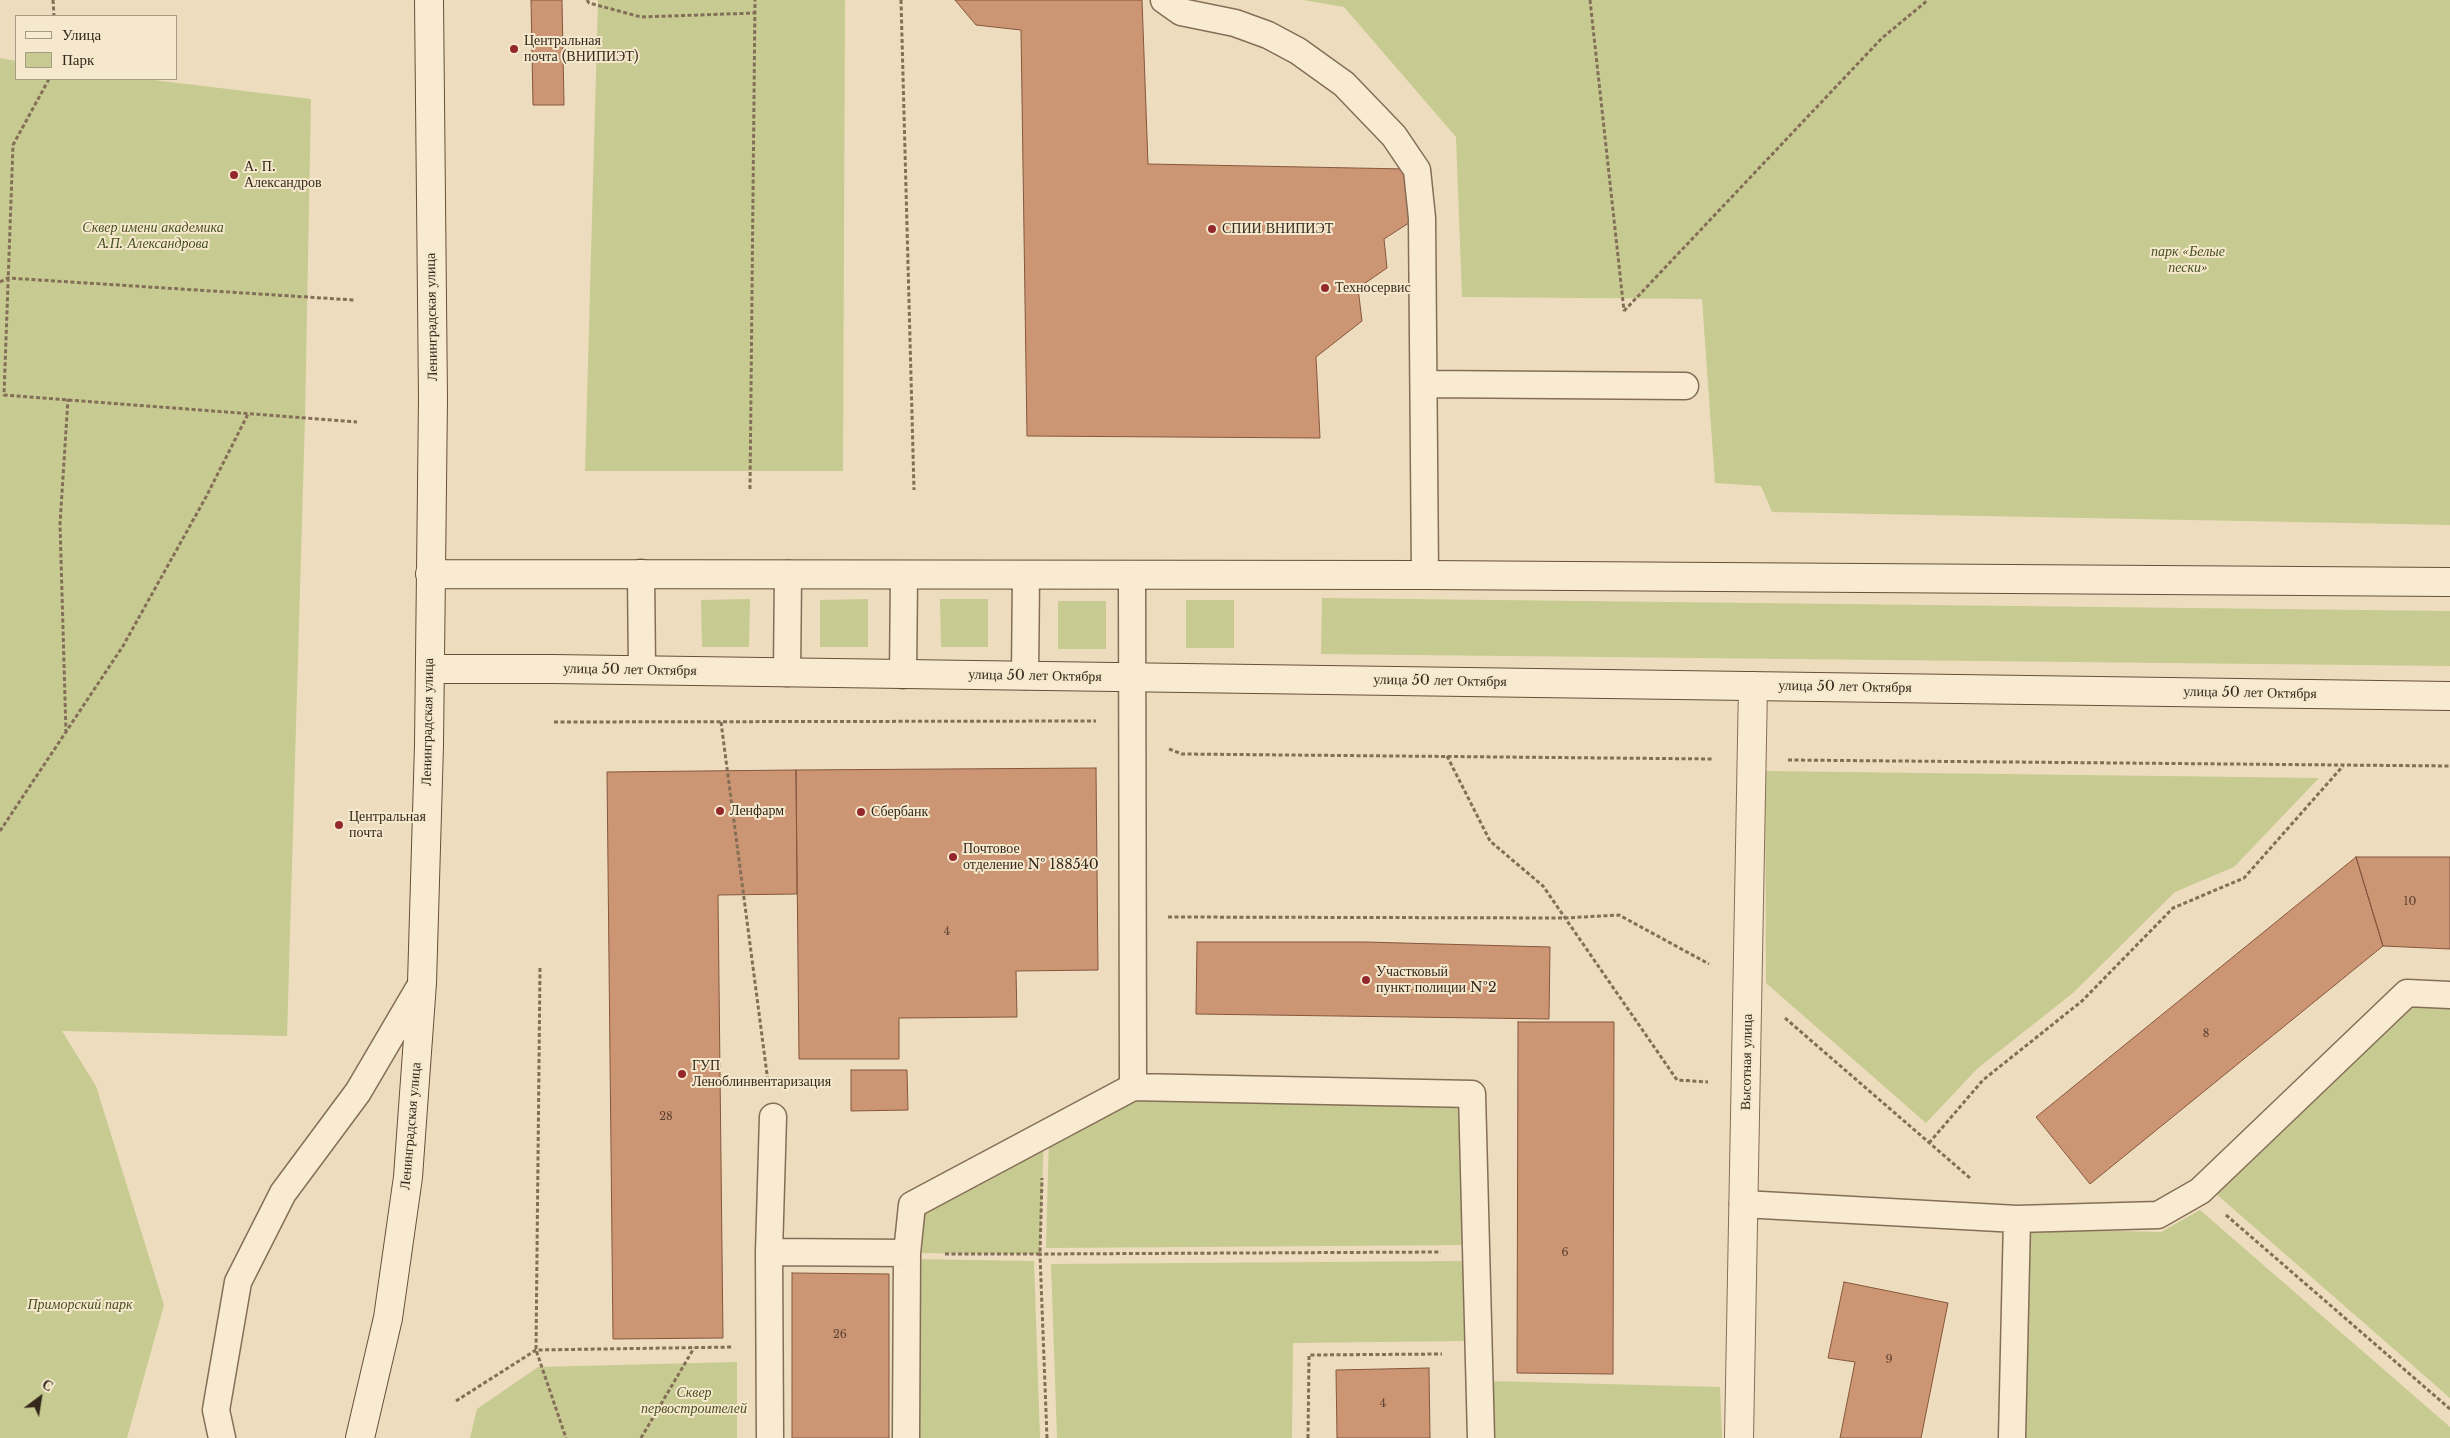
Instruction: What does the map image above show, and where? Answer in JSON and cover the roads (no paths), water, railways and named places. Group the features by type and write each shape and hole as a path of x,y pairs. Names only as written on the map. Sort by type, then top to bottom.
{"street":[{"name":"Ленинградская улица","path":"360,1438 388,1318 407,1187 422,983 430,669 433,399 429,0"},
{"path":"430,574 641,572 904,575 1425,575 2450,582"},
{"name":"улица 50 лет Октября","path":"430,669 642,670 2450,696"},
{"name":"Высотная улица","path":"1739,1438 1753,686"}],"lane":[{"path":"1164,0 1181,12 1234,23 1268,35 1298,51 1344,84 1394,136 1416,170 1422,218 1425,384 1425,575"},
{"path":"1425,384 1685,386"},
{"path":"641,572 642,670"},
{"path":"787,672 788,574"},
{"path":"903,675 904,575"},
{"path":"1025,676 1026,575"},
{"path":"1132,575 1133,1088"},
{"path":"222,1438 216,1410 238,1282 283,1193 358,1092 422,983"},
{"path":"1744,1204 2017,1219 2158,1215 2200,1191 2407,993 2450,995"},
{"path":"906,1438 907,1253 912,1205 1133,1088 1472,1094 1481,1438"},
{"path":"770,1438 769,1252 773,1117"},
{"path":"2012,1438 2017,1219"},
{"path":"769,1252 907,1253"}],"place":[{"name":"Центральная почта (ВНИПИЭТ)","path":"514,49"},
{"name":"А. П. Александров","path":"234,175"},
{"name":"СПИИ ВНИПИЭТ","path":"1212,229"},
{"name":"Техносервис","path":"1325,288"},
{"name":"Ленфарм","path":"720,811"},
{"name":"Сбербанк","path":"861,812"},
{"name":"Центральная почта","path":"339,825"},
{"name":"Почтовое отделение № 188540","path":"953,857"},
{"name":"Участковый пункт полиции №2","path":"1366,980"},
{"name":"ГУП Леноблинвентаризация","path":"682,1074"}],"park label":[{"name":"Сквер имени академика А.П. Александрова","path":"153,236"},
{"name":"парк «Белые пески»","path":"2188,260"},
{"name":"Приморский парк","path":"80,1305"},
{"name":"Сквер первостроителей","path":"694,1402"}]}
